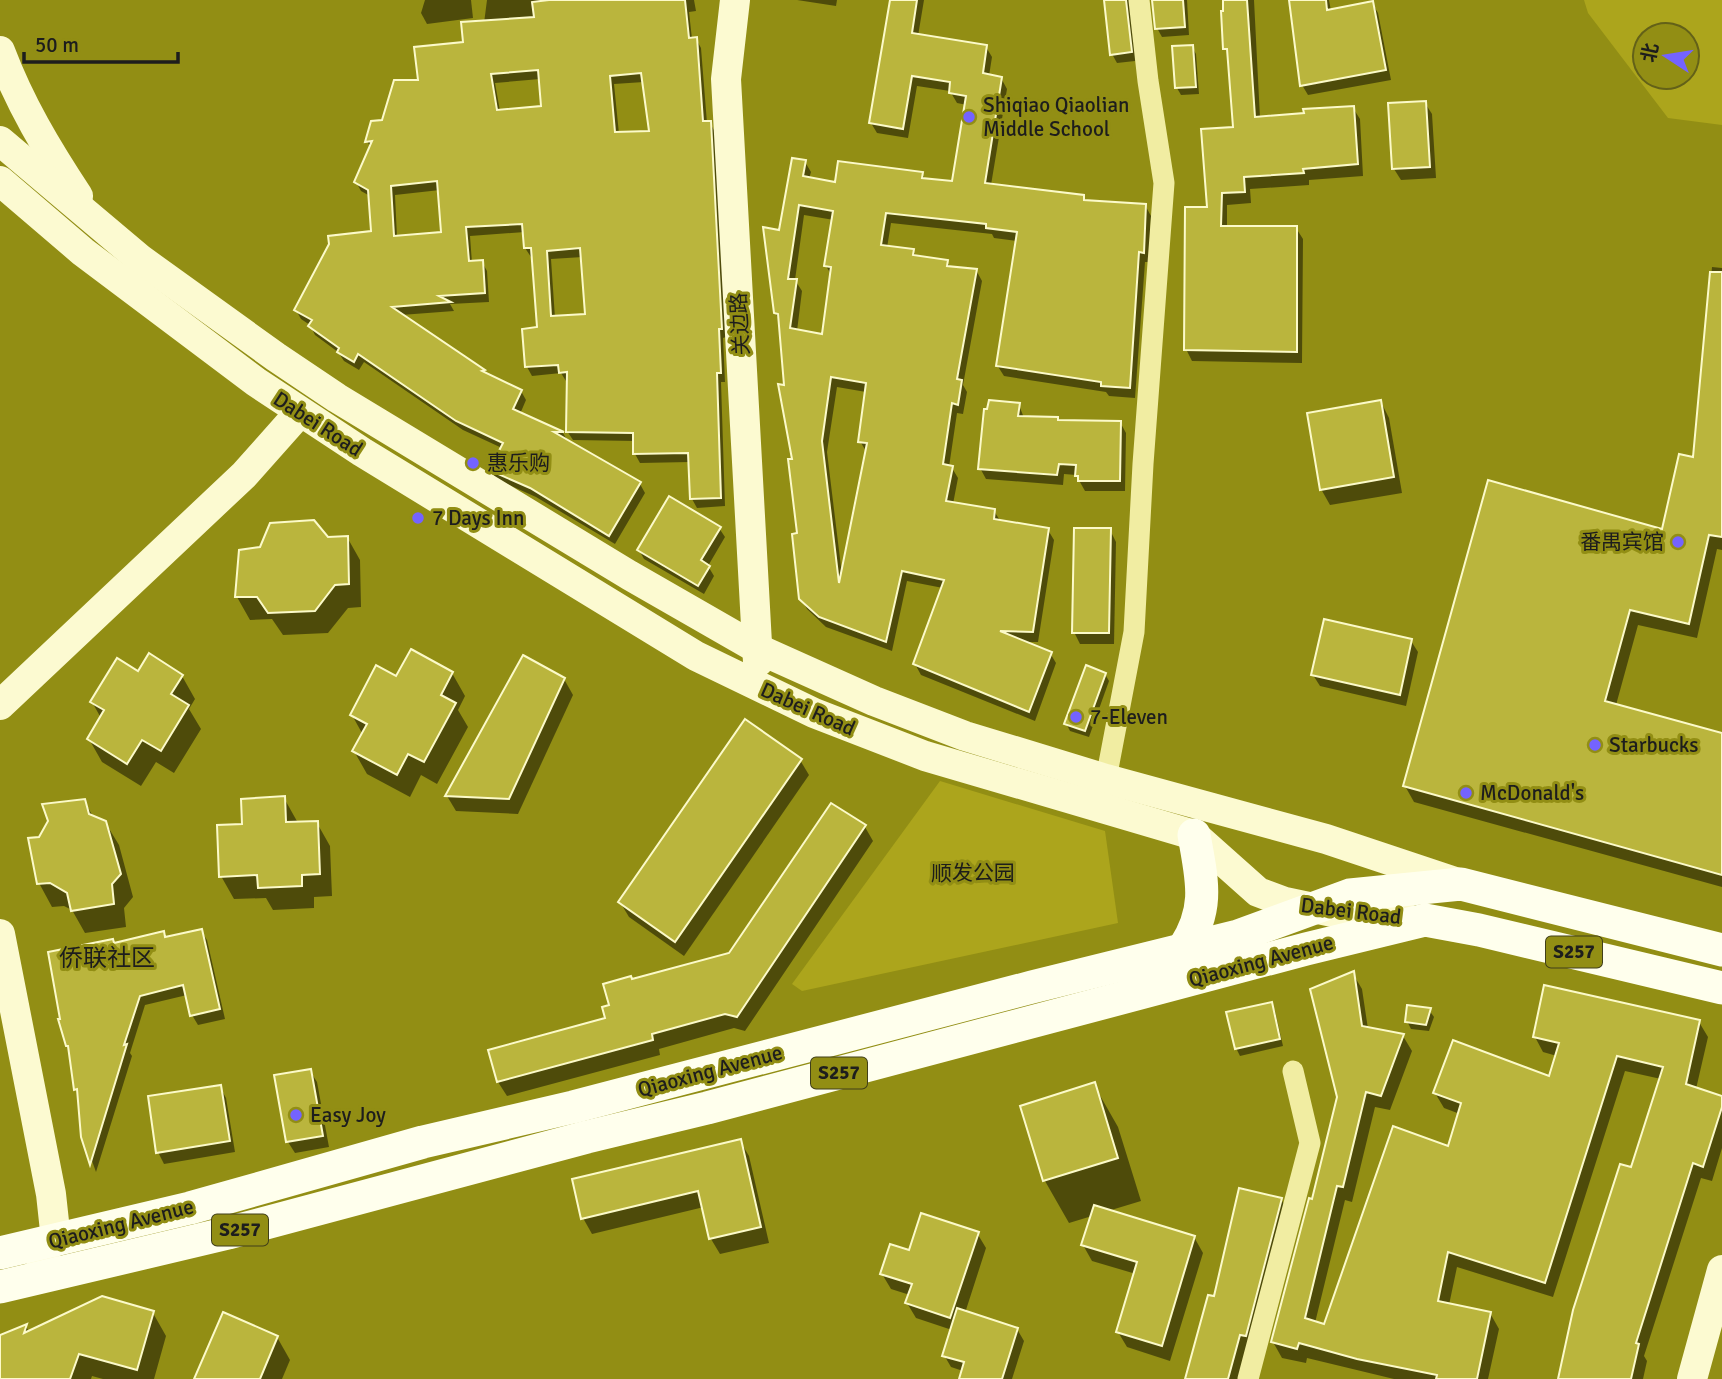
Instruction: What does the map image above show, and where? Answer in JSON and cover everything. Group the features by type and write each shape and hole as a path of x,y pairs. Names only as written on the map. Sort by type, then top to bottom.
{"main road":[{"name":"关边路","path":"735,0 726,79 759,687"},
{"path":"0,51 15,89 43,143 96,223"},
{"name":"Dabei Road","path":"0,141 139,259 227,324 337,398 629,575 758,649 874,701 952,731 1106,779 1326,839 1461,884 1722,950"},
{"name":"Dabei Road","path":"2,186 154,307 300,412 373,460 669,641 759,687 837,723 925,756 1194,835 1258,892 1314,909 1425,920 1479,930 1722,988"},
{"path":"0,705 244,475 300,412"},
{"path":"1184,948 1196,926 1203,897 1203,879 1194,835"},
{"name":"Qiaoxing Avenue","path":"0,1254 190,1208 423,1142 573,1107 1238,936 1350,895 1461,884"},
{"name":"Qiaoxing Avenue","path":"0,1286 228,1233 1425,920"},
{"path":"0,1286 55,1240 51,1194 1,942"},
{"path":"1692,1379 1722,1270"}],"street":[{"path":"1106,779 1134,632 1164,183 1139,0"},
{"path":"1248,1379 1310,1143 1293,1071"}],"green space":[{"path":"1584,0 1722,0 1722,125 1668,118 1647,91 1701,91 1701,21 1631,21 1631,69 1588,13"},
{"name":"顺发公园","path":"940,781 1105,831 1118,923 802,991 792,984"}],"building":[{"path":"685,0 689,38 697,37 703,121 711,121 722,329 719,329 721,373 717,373 721,498 690,499 688,453 633,454 633,433 566,432 567,372 559,373 558,365 525,367 522,329 537,327 531,248 524,248 522,224 466,227 469,261 483,260 485,293 439,296 451,302 392,307 485,370 482,371 522,390 513,409 564,432 554,432 641,482 609,536 530,488 489,470 503,443 456,421 358,354 354,362 337,352 339,348 308,326 312,320 294,310 329,244 328,236 371,231 368,190 354,182 372,141 365,142 371,121 382,120 394,80 418,80 414,47 463,42 461,22 534,17 532,2","holes":["538,70 541,106 497,110 491,74","641,73 649,131 615,132 610,76","437,181 441,232 394,236 391,186","580,248 585,314 551,316 547,251"]},
{"path":"890,0 917,0 912,33 987,45 983,73 1002,77 985,183 1084,195 1084,200 1146,204 1144,253 1139,252 1130,388 1101,386 1101,382 996,366 1017,232 986,228 986,224 886,213 881,245 914,249 913,255 948,260 947,266 977,269 957,379 962,380 958,405 952,403 943,464 953,466 946,501 995,509 994,519 1049,528 1033,632 1000,631 1052,652 1029,712 913,664 944,580 902,571 886,642 819,617 799,599 792,534 797,533 788,459 792,459 778,384 784,385 778,314 774,313 763,227 779,230 792,158 806,160 803,176 835,182 838,161 923,172 922,178 952,181 966,96 949,93 950,82 912,76 903,129 869,123","holes":["799,205 833,211 824,266 831,267 822,334 790,328 797,279 788,279","831,377 866,383 858,442 867,443 839,583 822,441"]},
{"path":"1104,0 1126,0 1132,52 1110,55"},
{"path":"1152,0 1183,0 1185,27 1155,29"},
{"path":"1223,0 1247,0 1255,117 1304,113 1303,109 1354,106 1358,164 1303,169 1304,173 1244,177 1245,192 1222,193 1221,226 1297,226 1297,352 1184,350 1185,207 1207,207 1201,129 1233,127 1227,49 1223,49"},
{"path":"1289,0 1326,0 1327,10 1373,1 1386,70 1300,86"},
{"path":"1193,45 1196,87 1175,88 1172,46"},
{"path":"1426,101 1430,167 1392,169 1388,103"},
{"path":"1710,272 1722,272 1722,537 1709,535 1689,624 1630,610 1605,701 1722,733 1722,875 1403,786 1488,480 1662,529 1679,454 1693,457"},
{"path":"989,400 1020,403 1018,416 1121,421 1120,481 1078,481 1078,476 1075,476 1076,465 1059,464 1057,475 978,469 984,409 987,409"},
{"path":"1381,400 1394,477 1320,490 1307,413"},
{"path":"669,496 721,527 701,560 710,566 698,586 637,550"},
{"path":"314,520 328,537 348,536 349,584 335,585 315,611 268,613 257,597 235,597 239,550 260,547 270,523"},
{"path":"1074,528 1111,528 1109,633 1072,633"},
{"path":"1324,619 1412,639 1400,695 1311,675"},
{"path":"411,649 453,672 441,695 456,703 424,762 408,754 397,775 352,751 367,724 350,715 376,665 396,676"},
{"path":"149,653 183,675 171,694 189,705 161,751 142,740 127,764 87,739 104,710 90,702 117,658 138,671"},
{"path":"523,655 565,678 509,799 445,796"},
{"path":"1086,665 1106,673 1085,731 1064,724"},
{"path":"745,719 802,759 675,942 618,902"},
{"path":"285,796 286,822 318,821 320,874 302,875 302,886 258,888 257,875 219,877 217,825 242,824 241,799"},
{"path":"85,799 89,814 106,821 121,874 112,884 114,904 71,911 67,893 50,883 37,884 28,838 39,837 48,821 42,804"},
{"path":"831,803 866,825 737,1017 725,1014 652,1034 653,1040 497,1082 488,1050 605,1018 602,1007 609,1005 603,984 729,953"},
{"path":"202,929 220,1009 190,1016 183,985 140,996 90,1165 81,1137 77,1089 74,1090 68,1046 58,1019 48,952 113,939 114,943 164,931 165,937"},
{"path":"1354,971 1362,1026 1404,1034 1381,1096 1366,1092 1343,1187 1337,1186 1305,1318 1324,1324 1393,1126 1448,1146 1461,1103 1433,1093 1453,1040 1549,1076 1559,1043 1533,1037 1544,985 1700,1020 1686,1084 1722,1096 1722,1107 1703,1167 1693,1163 1636,1343 1639,1344 1631,1379 1558,1379 1573,1310 1620,1164 1631,1167 1663,1067 1617,1056 1545,1283 1448,1252 1438,1301 1491,1312 1477,1379 1436,1379 1437,1375 1357,1359 1299,1343 1297,1349 1271,1342 1309,1198 1312,1199 1337,1097 1310,989"},
{"path":"1272,1002 1280,1039 1235,1049 1226,1012"},
{"path":"1407,1005 1431,1008 1426,1025 1405,1022"},
{"path":"311,1069 323,1136 286,1142 274,1075"},
{"path":"1095,1082 1118,1158 1043,1181 1020,1106"},
{"path":"221,1085 230,1141 156,1153 148,1096"},
{"path":"741,1139 761,1227 709,1239 698,1191 581,1219 572,1179"},
{"path":"1239,1188 1282,1198 1246,1336 1240,1335 1228,1379 1185,1379 1208,1295 1214,1296"},
{"path":"1094,1205 1195,1236 1162,1346 1116,1332 1137,1262 1081,1245"},
{"path":"921,1213 979,1232 950,1318 905,1303 912,1284 880,1274 890,1244 909,1250"},
{"path":"102,1296 154,1311 137,1370 79,1354 70,1379 0,1379 0,1335 27,1324 24,1333"},
{"path":"957,1308 1018,1328 1002,1379 959,1379 964,1362 942,1356"},
{"path":"223,1312 278,1336 260,1379 194,1379"}],"place":[{"name":"Shiqiao Qiaolian Middle School","path":"969,117"},
{"name":"惠乐购","path":"473,463"},
{"name":"7 Days Inn","path":"418,518"},
{"name":"番禺宾馆","path":"1678,542"},
{"name":"7-Eleven","path":"1076,717"},
{"name":"Starbucks","path":"1595,745"},
{"name":"McDonald's","path":"1466,793"},
{"name":"Easy Joy","path":"296,1115"}],"district":[{"name":"侨联社区","path":"107,958"}]}
